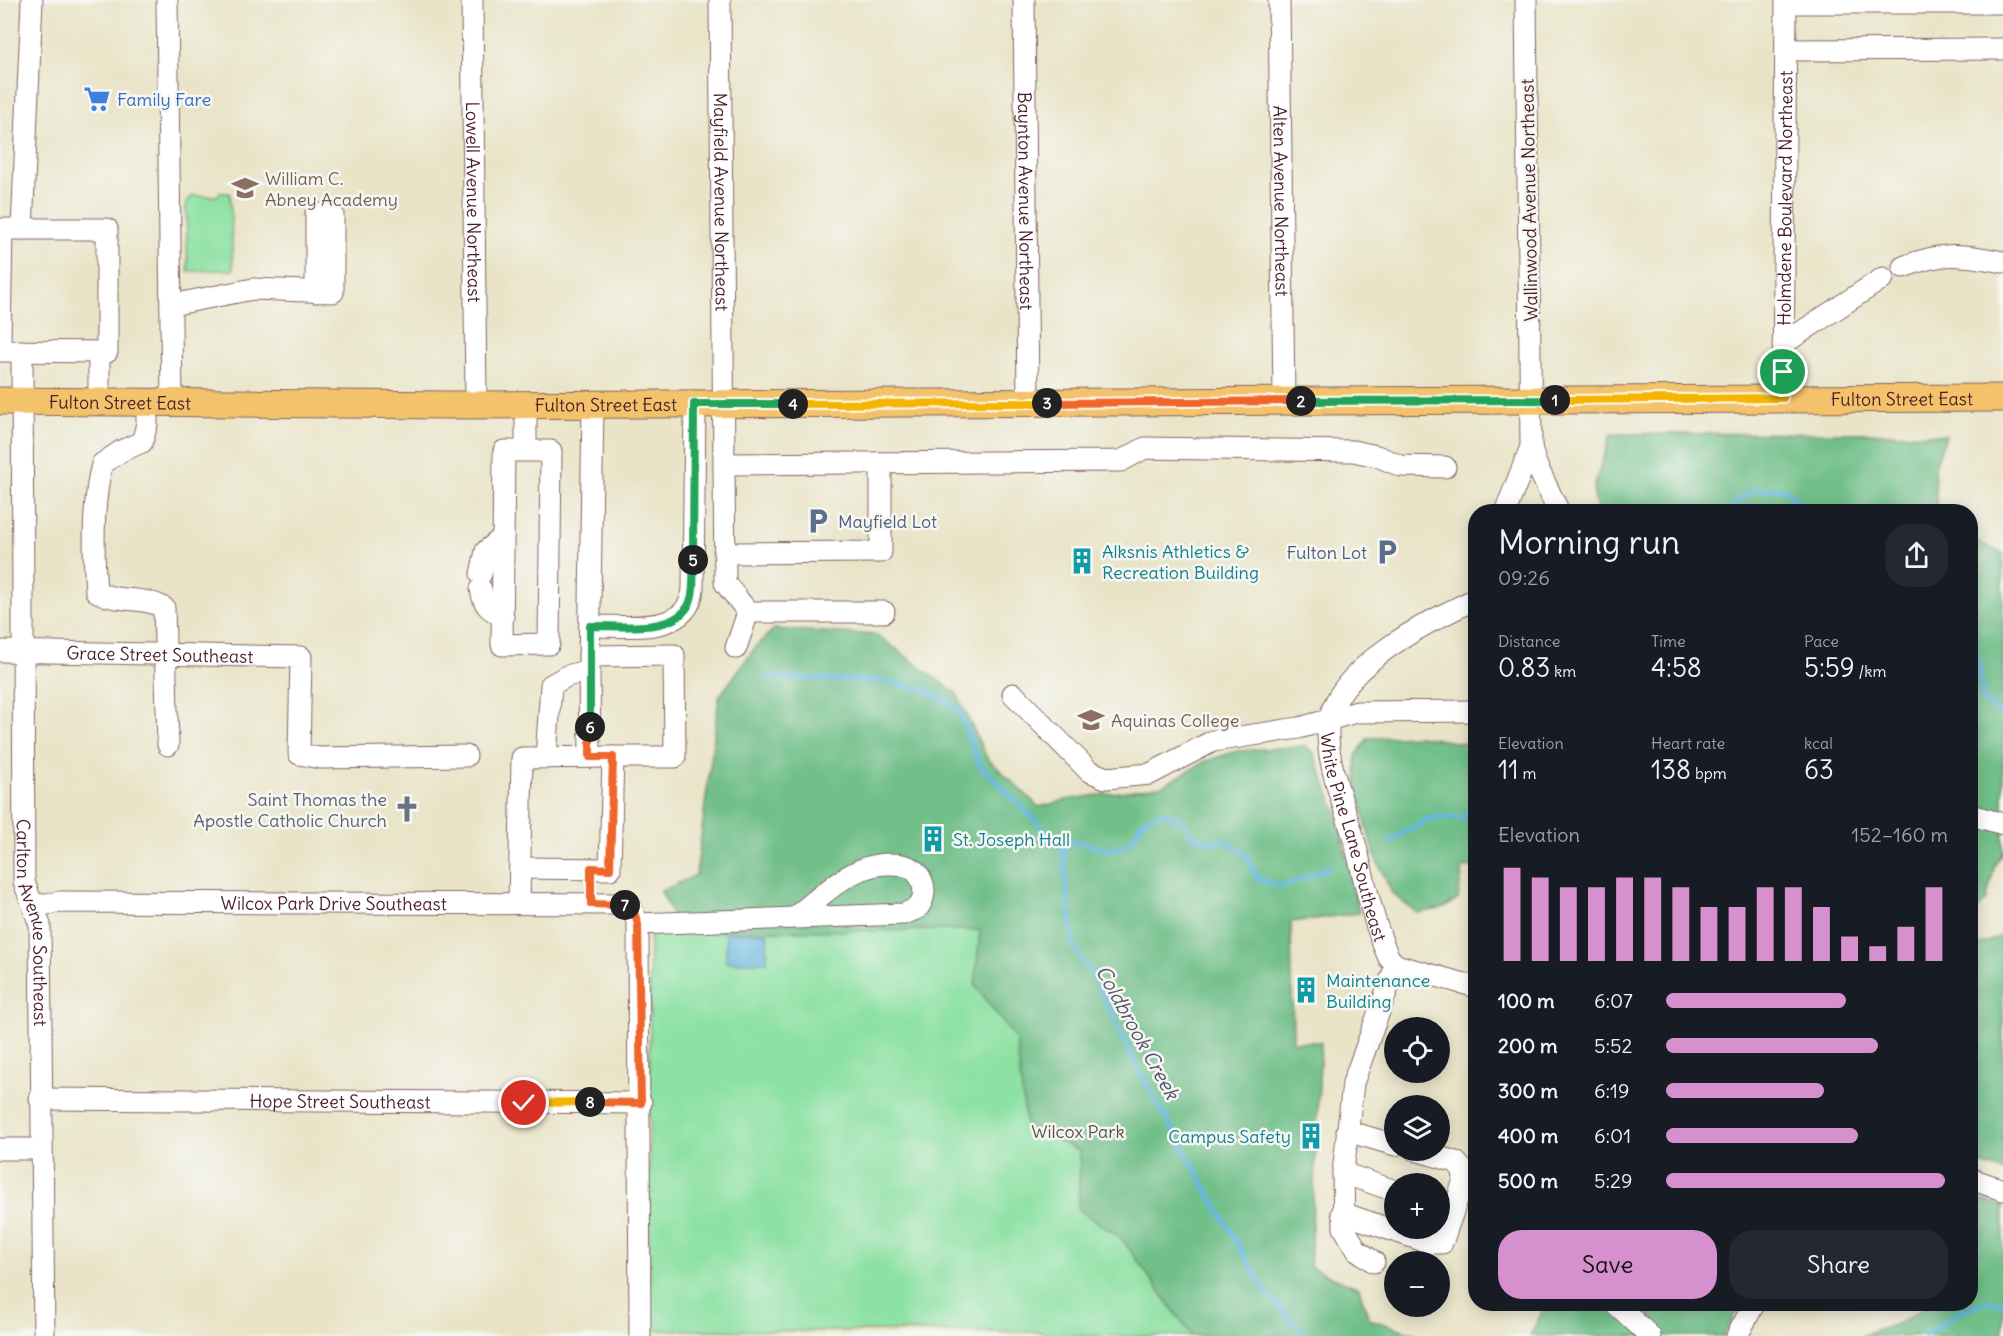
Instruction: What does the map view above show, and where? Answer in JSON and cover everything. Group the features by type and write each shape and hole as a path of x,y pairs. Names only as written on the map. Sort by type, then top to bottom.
{"main road":[{"name":"Fulton Street East","path":"10,401 725,404 2003,398"}],"street":[{"path":"22,230 32,0"},
{"path":"167,0 171,305 159,402 147,424 142,442 121,451 102,464 97,486 94,569 96,591 108,598 154,602 164,608 168,745"},
{"name":"Lowell Avenue Northeast","path":"472,0 476,404"},
{"name":"Mayfield Avenue Northeast","path":"720,0 725,583 748,612"},
{"name":"Baynton Avenue Northeast","path":"1024,0 1028,403"},
{"name":"Alten Avenue Northeast","path":"1279,0 1284,401"},
{"name":"Wallinwood Avenue Northeast","path":"1526,0 1531,400"},
{"path":"1786,2 2003,3"},
{"name":"Holmdene Boulevard Northeast","path":"1783,398 1786,2"},
{"path":"1786,50 2003,49"},
{"path":"0,341 2,230 107,230 107,352 0,351"},
{"path":"1903,267 1933,255 1961,254 2003,262"},
{"path":"1783,344 1883,278"},
{"path":"171,305 253,289 316,292"},
{"name":"Carlton Avenue Southeast","path":"22,351 10,401 22,651 24,882 40,925 44,1336"},
{"path":"99,352 99,402"},
{"path":"1531,400 1531,447 1535,462 1555,504"},
{"path":"526,404 526,450"},
{"path":"590,757 593,404"},
{"path":"590,626 663,623 678,618 687,609 693,589 694,404"},
{"path":"1508,504 1531,447"},
{"path":"724,464 1121,461 1145,448 1308,449 1364,453 1401,466 1445,467"},
{"path":"504,450 526,450 551,451 549,644 502,645 504,450"},
{"path":"724,553 881,552 881,463"},
{"path":"502,617 488,609 483,602 481,581 486,551 503,537"},
{"name":"White Pine Lane Southeast","path":"1396,965 1386,953 1332,763 1329,742 1330,720 1350,680 1373,659 1428,622 1468,602"},
{"path":"736,648 748,612 884,612"},
{"name":"Grace Street Southeast","path":"0,651 301,657 299,754 320,758 466,756"},
{"path":"519,903 522,758 546,758 590,757 675,757 674,655 589,663 551,685 546,758"},
{"path":"1013,694 1089,771 1106,778 1150,774 1213,741 1364,712 1468,711"},
{"path":"520,868 610,869 613,757"},
{"path":"1978,818 2003,824"},
{"name":"Wilcox Park Drive Southeast","path":"34,906 60,902 617,904 635,916 741,921 796,916 903,914 918,908 924,896 924,886 919,875 906,866 869,866 852,873 796,916"},
{"path":"591,868 591,904"},
{"path":"635,916 641,1103 640,1336"},
{"path":"1374,1262 1357,1250 1350,1241 1342,1213 1347,1131 1356,1072 1396,965 1468,985"},
{"name":"Hope Street Southeast","path":"40,1099 641,1103"},
{"path":"1347,1131 1384,1142"},
{"path":"0,1149 41,1149"},
{"path":"1450,1160 1456,1162 1464,1170 1464,1180 1450,1203"},
{"path":"1343,1173 1384,1187"},
{"path":"1978,1181 2003,1190"},
{"path":"1342,1213 1384,1227"},
{"path":"1419,1239 1437,1245 1444,1239"},
{"path":"1623,1311 1650,1336"},
{"path":"1737,1336 1750,1311"}],"green space":[{"path":"219,193 230,193 233,270 188,271 186,202 193,196 218,196"},
{"path":"1611,434 1946,435 1934,469 1936,504 1596,504 1593,489"},
{"path":"1978,542 2003,554 2003,853 1995,864 1986,901 1978,908"},
{"path":"774,629 877,635 957,694 987,758 1039,807 1071,799 1162,786 1206,761 1237,751 1305,746 1313,752 1337,813 1359,913 1291,922 1293,1042 1321,1042 1310,1267 1359,1288 1369,1319 1422,1336 1192,1336 1122,1239 1078,1209 1080,1151 1026,1127 1016,1040 975,985 980,930 680,932 661,891 696,875 719,697 757,645"},
{"path":"1420,736 1468,743 1468,867 1463,868 1458,899 1444,908 1417,913 1392,893 1376,859 1357,784 1356,756 1368,738"},
{"name":"Wilcox Park","path":"650,928 1282,928 1286,1336 1049,1336 1043,1332 653,1330 649,1325"},
{"path":"2003,937 2003,1172 1978,1163 1978,945"},
{"path":"1978,1199 2003,1206 2003,1336 1861,1336 1902,1322 1918,1311 1978,1311"},
{"path":"1542,1311 1736,1311 1724,1336 1530,1336"}],"water":[{"path":"726,932 767,932 767,962 726,962"}],"waterway":[{"path":"1735,504 1754,489 1784,489 1802,504"},
{"path":"1978,661 1983,700 2003,716"},
{"path":"767,677 886,681 925,690 959,710 979,764 1063,848 1075,841 1111,851 1132,841 1142,821 1161,812 1182,820 1192,836 1208,842 1226,841 1244,852 1258,879 1282,887 1330,867"},
{"path":"1389,841 1430,818 1465,817 1468,813"},
{"name":"Coldbrook Creek","path":"1063,848 1073,946 1097,983 1138,1069 1266,1293 1307,1336"},
{"name":"Coldbrook Creek","path":"1978,1305 2003,1303"},
{"name":"Coldbrook Creek","path":"1924,1336 1961,1311"}],"place":[{"name":"Family Fare","path":"97,99"},
{"name":"William C. Abney Academy","path":"245,188"},
{"name":"Mayfield Lot","path":"818,521"},
{"name":"Fulton Lot","path":"1387,552"},
{"name":"Alksnis Athletics & Recreation Building","path":"1082,561"},
{"name":"Aquinas College","path":"1091,720"},
{"name":"Saint Thomas the Apostle Catholic Church","path":"407,809"},
{"name":"St. Joseph Hall","path":"933,839"},
{"name":"Maintenance Building","path":"1306,990"},
{"name":"Campus Safety","path":"1311,1136"}],"route":[{"path":"524,1103 619,1101 641,1103 638,919 632,909 623,904 591,904 591,868 610,869 613,757 590,757 590,626 663,623 678,618 687,609 693,589 694,404 1783,398 1783,372"}]}
